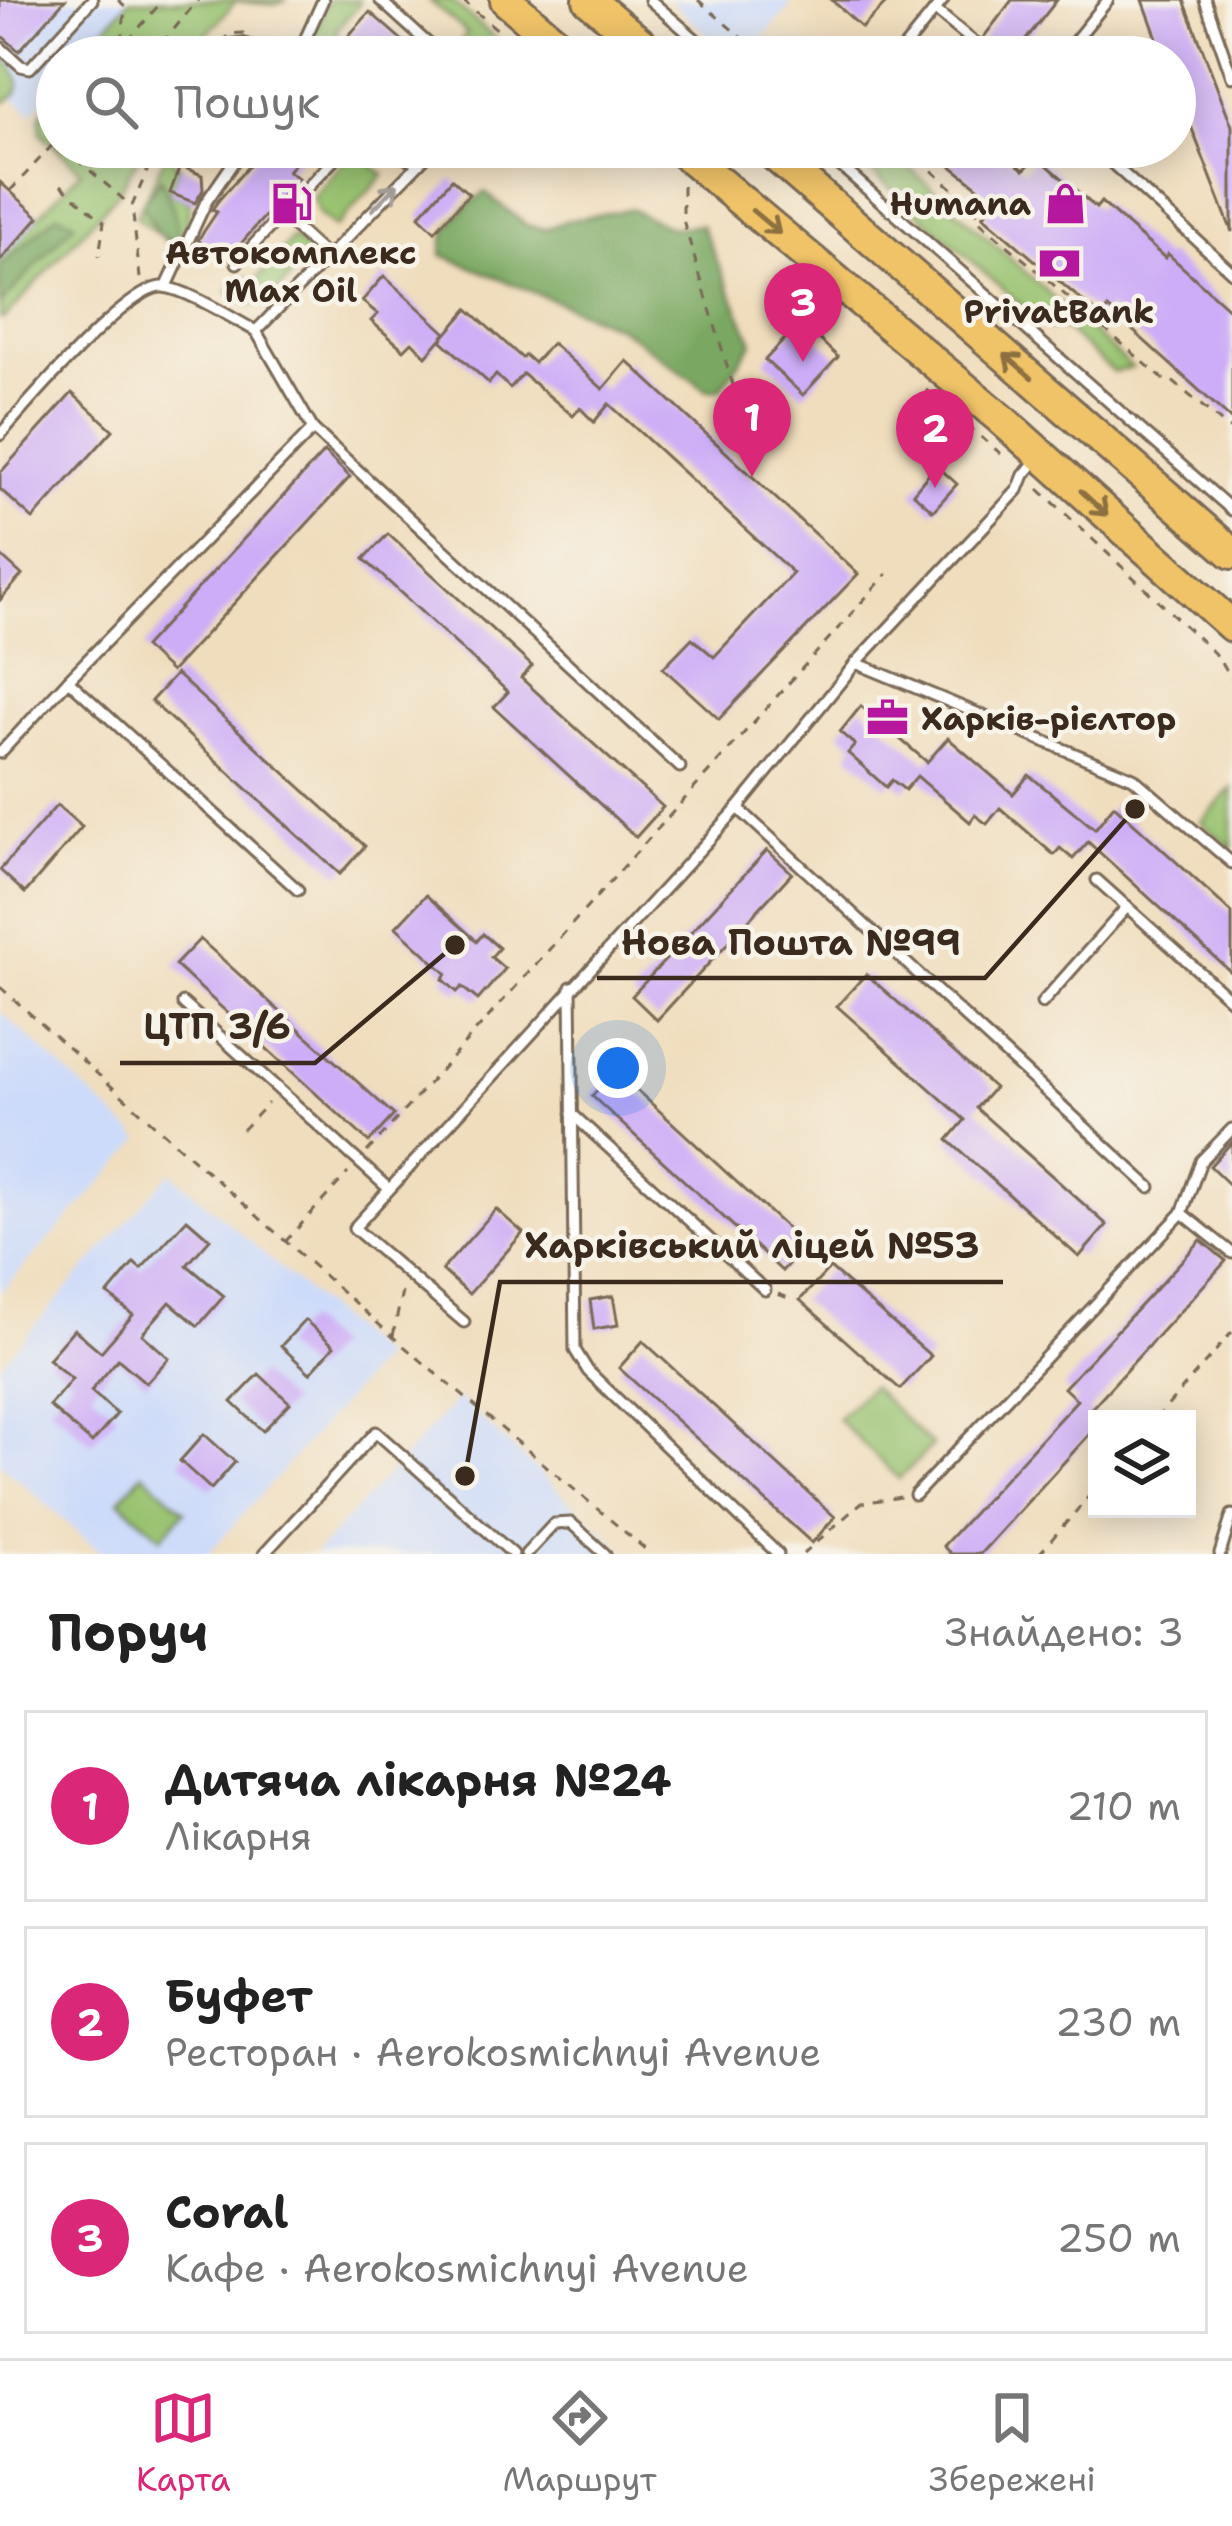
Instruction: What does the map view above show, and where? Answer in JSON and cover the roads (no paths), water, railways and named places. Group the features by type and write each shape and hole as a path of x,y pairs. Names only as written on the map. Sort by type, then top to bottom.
{"main road":[{"path":"506,0 537,36"},
{"path":"589,0 632,36"},
{"path":"700,168 1032,465 1232,626"},
{"path":"805,168 1232,554"}],"lane":[{"path":"59,36 92,0"},
{"path":"306,36 322,0"},
{"path":"380,0 420,36"},
{"path":"650,0 692,36"},
{"path":"1079,36 1108,0"},
{"path":"1205,0 1232,77"},
{"path":"914,36 939,5 971,36"},
{"path":"0,47 21,66 30,68 36,61"},
{"path":"167,286 206,202 229,168"},
{"path":"237,263 326,168"},
{"path":"256,331 413,168"},
{"path":"844,168 1232,510"},
{"path":"1117,168 1232,272"},
{"path":"281,214 327,256"},
{"path":"0,436 57,370 142,292 167,286 256,331 313,429 680,767"},
{"path":"0,753 313,429"},
{"path":"464,1322 353,1228 738,808 856,663 1018,490 1032,465"},
{"path":"856,663 1133,778 1232,863"},
{"path":"68,680 298,890"},
{"path":"738,808 1150,1187"},
{"path":"1097,880 1232,1001"},
{"path":"1042,1003 1127,907"},
{"path":"571,986 575,1350 588,1371 778,1554"},
{"path":"183,1004 389,1189"},
{"path":"572,1114 765,1289"},
{"path":"915,1496 1182,1213 1202,1162 1232,1129"},
{"path":"1182,1213 1232,1253"},
{"path":"264,1554 376,1432 512,1554"},
{"path":"1220,1554 1232,1515"},
{"path":"526,1554 554,1524 571,1523 605,1554"}],"place":[{"name":"Humana","path":"1065,203"},
{"name":"Автокомплекс Max Oil","path":"291,204"},
{"name":"PrivatBank","path":"1059,263"},
{"name":"Coral","path":"803,362"},
{"name":"Дитяча лікарня №24","path":"752,477"},
{"name":"Буфет","path":"935,488"},
{"name":"Харків-рієлтор","path":"887,718"},
{"name":"Нова Пошта №99","path":"1135,809"},
{"name":"ЦТП 3/6","path":"455,945"},
{"name":"Харківський ліцей №53","path":"465,1476"}]}
